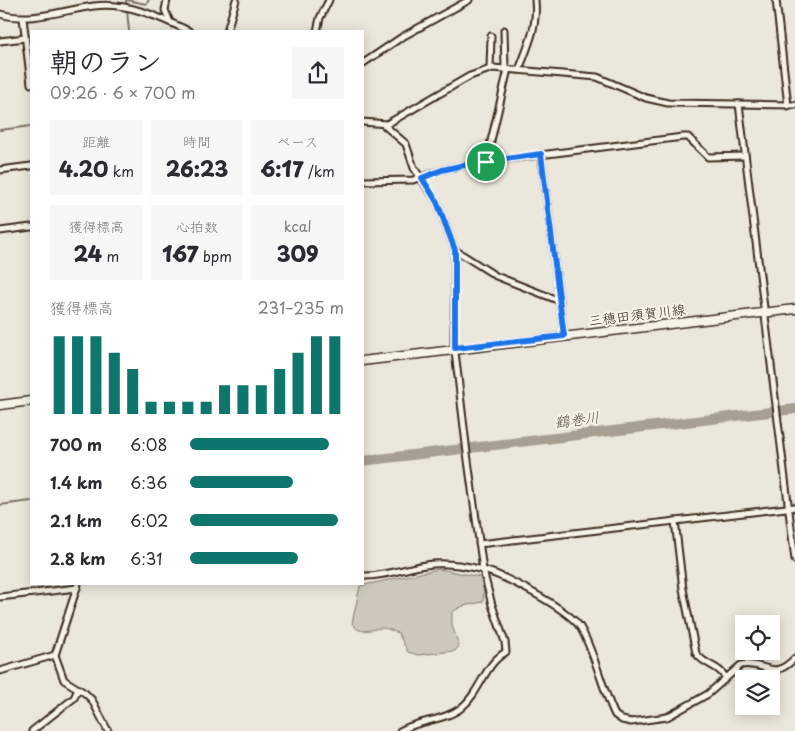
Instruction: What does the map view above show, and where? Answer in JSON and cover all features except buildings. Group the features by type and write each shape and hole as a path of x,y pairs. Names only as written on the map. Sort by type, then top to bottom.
{"main road":[{"name":"三穂田須賀川線","path":"364,361 455,348 795,309"},
{"path":"0,405 30,400"}],"street":[{"path":"166,0 166,16 171,22"},
{"path":"227,30 236,0"},
{"path":"316,30 321,15 329,0"},
{"path":"364,63 402,37 469,0"},
{"path":"519,70 534,29 535,0"},
{"path":"776,0 788,106"},
{"path":"0,14 23,18 96,3 130,8 171,22 187,30"},
{"path":"23,18 30,76"},
{"path":"486,162 506,69 504,30"},
{"path":"490,69 491,36"},
{"path":"0,41 25,38"},
{"path":"384,125 470,76 490,69 602,78 655,101 795,105"},
{"path":"739,104 795,560"},
{"path":"364,122 384,125 405,142 414,168 437,202 455,250 455,348 482,570 492,606 506,642 506,652 491,663 480,684 460,709 400,731"},
{"path":"364,181 413,180 448,168 541,154 683,137 688,138 708,157 745,156"},
{"path":"541,154 564,336"},
{"path":"0,170 30,166"},
{"path":"0,231 30,228"},
{"path":"455,250 496,276 560,301"},
{"path":"479,544 795,507"},
{"path":"675,521 683,589 696,653 702,659 722,670 726,678"},
{"path":"364,576 379,576 433,564 482,570 554,604 576,622 583,633 612,709 622,720 639,722 667,717 708,694 743,664 776,670 783,668 795,658"},
{"path":"0,597 78,586 55,655 64,680 86,693 94,703 108,731"},
{"path":"0,671 55,655"},
{"path":"32,731 74,698 78,688"}],"shaded area":[{"path":"439,569 480,577 484,591 483,602 463,606 452,612 452,625 459,646 455,651 418,655 408,652 398,633 382,628 362,631 352,623 360,586"}],"waterway":[{"path":"126,0 129,30"},
{"path":"127,0 146,4 149,0"},
{"path":"0,130 30,126"},
{"name":"鶴巻川","path":"364,461 795,409"},
{"path":"0,505 30,501"}],"route":[{"path":"541,154 564,336 455,348 455,250 437,202 422,178 448,168 486,162 541,154"}]}
